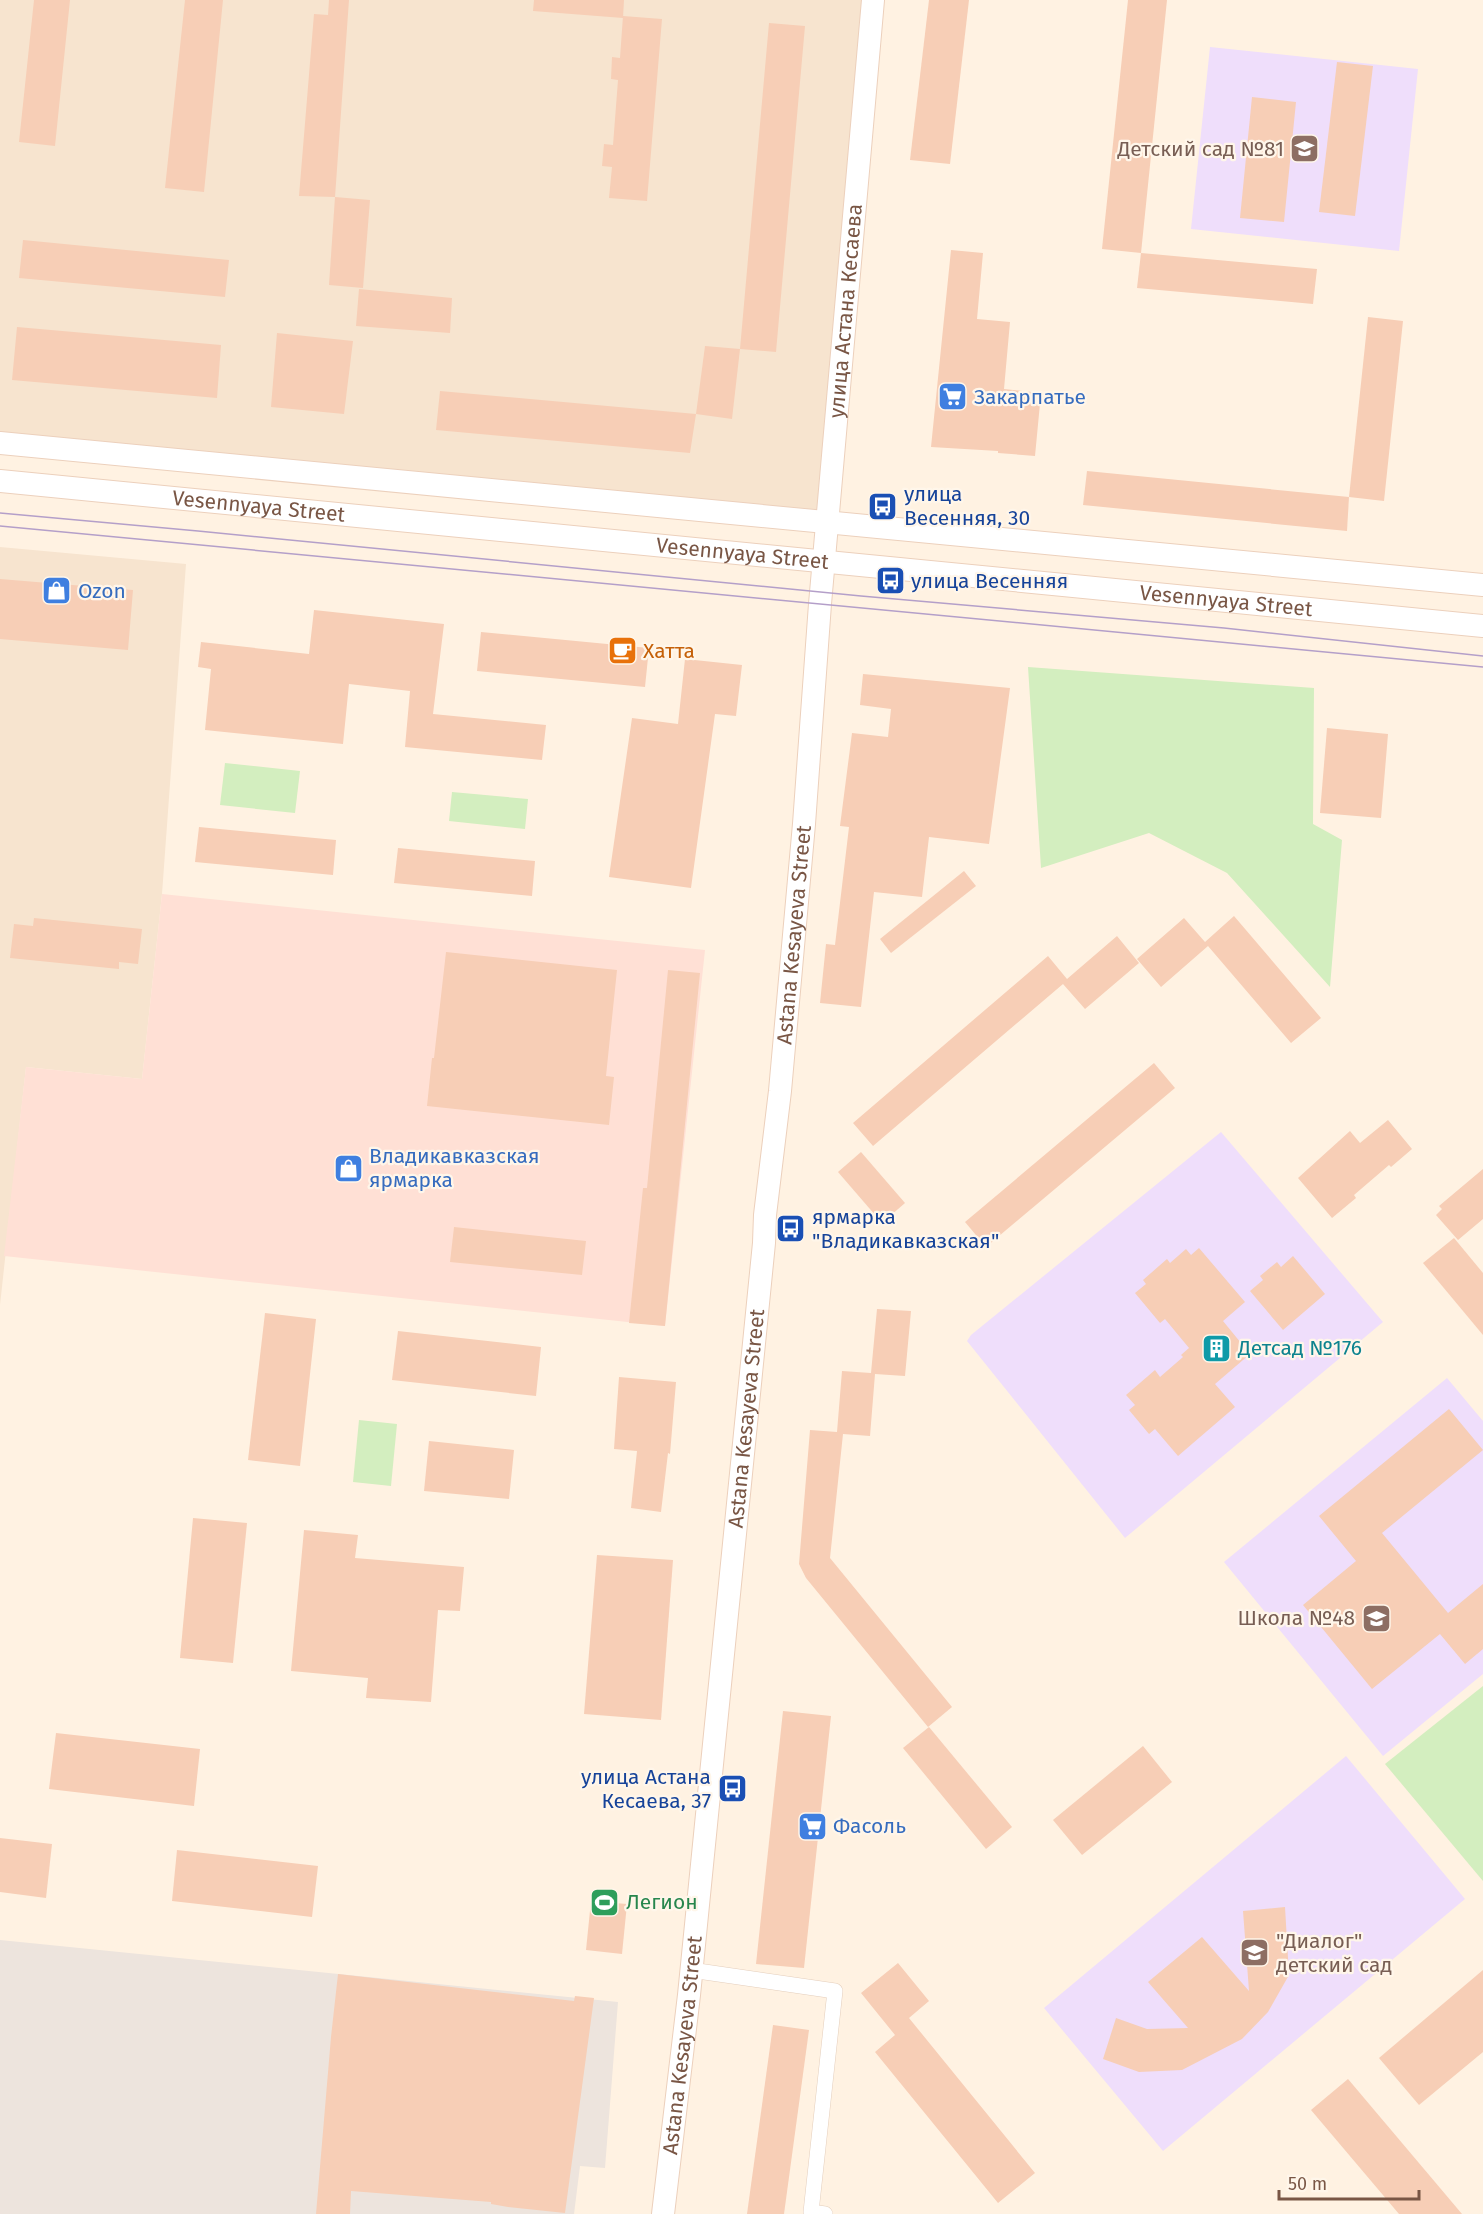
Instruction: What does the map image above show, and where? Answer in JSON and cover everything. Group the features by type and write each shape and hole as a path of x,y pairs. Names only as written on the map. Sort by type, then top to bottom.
{"street":[{"name":"улица Астана Кесаева","path":"691,1970 765,1215 780,1091 873,0"},
{"name":"Vesennyaya Street","path":"0,443 1483,585"},
{"name":"Vesennyaya Street","path":"0,481 1483,626"},
{"name":"Astana Kesayeva Street","path":"663,2214 691,1970"},
{"path":"691,1970 835,1991 811,2212 825,2214"}],"shaded area":[{"path":"0,0 873,0 827,522 0,443"},
{"name":"Детский сад №81","path":"1210,47 1418,69 1399,251 1191,229"},
{"path":"0,547 186,564 162,894 142,1079 26,1067 0,1305"},
{"name":"Владикавказская ярмарка","path":"162,894 705,950 665,1326 4,1256 26,1067 142,1079"},
{"path":"1221,1132 1383,1322 1125,1538 967,1341 971,1335"},
{"name":"Школа №48","path":"1447,1378 1483,1421 1483,1674 1383,1756 1224,1562"},
{"name":"\"Диалог\" детский сад","path":"1346,1756 1465,1899 1163,2151 1044,2008"},
{"path":"0,1940 618,2002 605,2168 580,2166 574,2214 0,2214"}],"green space":[{"path":"1028,667 1314,688 1313,824 1342,840 1330,987 1227,873 1149,833 1041,868"},
{"path":"225,763 300,771 295,813 220,805"},
{"path":"452,792 528,799 525,829 449,821"},
{"path":"359,1420 397,1424 391,1486 353,1482"},
{"path":"1483,1686 1483,1881 1385,1764"}],"building":[{"path":"34,0 70,0 55,146 19,142"},
{"path":"185,0 223,0 204,192 165,188"},
{"path":"329,0 349,0 335,197 299,196 314,14 328,15"},
{"path":"534,0 624,0 623,18 533,11"},
{"path":"929,0 969,0 950,164 910,160"},
{"path":"1128,0 1167,0 1141,253 1102,249"},
{"path":"623,16 662,19 647,201 609,198 612,167 602,166 604,144 613,145 618,80 611,79 612,57 620,58"},
{"path":"769,23 805,26 776,352 740,349"},
{"path":"1337,62 1373,66 1355,216 1319,212"},
{"path":"1252,97 1296,102 1284,222 1240,218"},
{"path":"335,197 370,200 363,288 329,285"},
{"path":"23,240 229,260 225,297 19,278"},
{"path":"951,250 983,253 977,319 1010,322 1004,389 1041,393 1035,456 931,447"},
{"path":"1141,253 1317,269 1313,304 1137,288"},
{"path":"359,289 452,298 450,333 356,326"},
{"path":"1368,317 1403,321 1384,501 1349,497"},
{"path":"17,327 221,345 217,398 12,380"},
{"path":"277,333 353,341 344,414 271,407"},
{"path":"705,346 740,349 732,419 696,414"},
{"path":"440,391 696,414 690,453 436,430"},
{"path":"1087,471 1349,497 1347,531 1083,505"},
{"path":"0,579 133,590 128,650 0,639"},
{"path":"314,610 444,624 433,714 546,725 542,760 405,747 410,691 349,684 343,744 205,730 211,669 198,667 201,642 309,654"},
{"path":"481,632 649,648 645,687 477,671"},
{"path":"685,659 742,665 736,716 715,714 691,888 609,877 632,718 678,724"},
{"path":"863,674 1010,688 989,844 929,837 922,897 874,892 861,1007 820,1003 826,944 835,945 849,827 840,826 852,733 888,737 891,709 860,705"},
{"path":"1327,728 1388,734 1381,818 1320,813"},
{"path":"199,827 336,840 333,875 195,862"},
{"path":"398,848 535,861 532,896 394,883"},
{"path":"964,871 976,886 891,953 880,939"},
{"path":"1234,916 1321,1018 1291,1043 1208,946 1161,987 1137,959 1184,918 1205,942"},
{"path":"34,918 142,929 138,964 119,962 119,969 10,958 14,924 33,926"},
{"path":"1117,936 1139,963 1085,1009 1063,984 873,1146 853,1123 1048,956 1067,979"},
{"path":"446,952 617,970 606,1076 614,1077 609,1125 427,1106"},
{"path":"668,970 700,973 665,1326 629,1323 643,1188 647,1188"},
{"path":"1154,1063 1175,1088 986,1247 965,1222"},
{"path":"1388,1120 1412,1149 1354,1195 1356,1198 1332,1218 1298,1178 1350,1131 1360,1143"},
{"path":"861,1152 905,1203 882,1223 838,1172"},
{"path":"1483,1169 1483,1219 1458,1240 1436,1215 1442,1209 1439,1206"},
{"path":"454,1227 586,1241 582,1275 450,1262"},
{"path":"1454,1238 1483,1273 1483,1335 1423,1263"},
{"name":"Детсад №176","path":"1199,1248 1245,1302 1223,1321 1250,1354 1215,1384 1235,1407 1178,1456 1155,1429 1149,1434 1129,1410 1135,1405 1126,1395 1155,1370 1160,1377 1183,1357 1181,1355 1189,1348 1165,1319 1160,1323 1135,1293 1146,1284 1143,1280 1167,1259 1170,1263 1186,1249 1191,1255"},
{"path":"1293,1256 1325,1294 1283,1330 1250,1291 1263,1280 1260,1276 1277,1262 1281,1267"},
{"path":"877,1309 911,1311 905,1376 875,1374 870,1436 843,1434 830,1558 952,1707 928,1727 806,1578 799,1564 810,1430 837,1432 842,1371 871,1373"},
{"path":"265,1313 316,1319 300,1466 248,1460"},
{"path":"398,1331 541,1347 536,1396 392,1380"},
{"path":"619,1377 676,1382 670,1454 668,1453 661,1512 631,1508 637,1451 614,1449"},
{"path":"1449,1409 1483,1450 1382,1533 1448,1613 1483,1584 1483,1649 1465,1664 1440,1634 1372,1689 1303,1605 1356,1561 1319,1516"},
{"path":"429,1441 514,1450 509,1499 424,1491"},
{"path":"193,1518 247,1523 233,1663 180,1658"},
{"path":"304,1530 358,1535 355,1558 464,1567 460,1611 438,1610 431,1702 366,1698 368,1678 291,1671"},
{"path":"597,1555 673,1560 661,1720 584,1714"},
{"path":"783,1711 831,1716 804,1968 756,1964"},
{"path":"929,1727 1012,1827 986,1849 903,1748"},
{"path":"56,1733 200,1749 194,1806 49,1789"},
{"path":"1143,1746 1172,1782 1082,1855 1053,1820"},
{"path":"0,1838 52,1844 46,1898 0,1892"},
{"path":"177,1850 318,1866 312,1917 172,1901"},
{"path":"591,1901 627,1904 622,1954 586,1950"},
{"path":"1285,1907 1289,1975 1268,2012 1242,2039 1182,2070 1139,2072 1103,2059 1116,2018 1147,2029 1188,2028 1148,1982 1202,1937 1249,1991 1243,1911"},
{"path":"898,1963 929,2001 909,2018 1035,2173 998,2203 875,2052 895,2035 861,1993"},
{"path":"1483,1970 1483,2052 1419,2105 1379,2058"},
{"path":"338,1974 574,2001 575,1996 594,1998 565,2213 508,2207 491,2204 491,2202 351,2191 350,2214 316,2214"},
{"path":"773,2025 809,2030 784,2214 747,2214"},
{"path":"1348,2079 1462,2214 1399,2214 1311,2110"}],"tram line":[{"path":"0,513 861,596 1224,628 1483,656"},
{"path":"0,526 1483,667"}],"place":[{"name":"Детский сад №81","path":"1305,149"},
{"name":"Закарпатье","path":"953,397"},
{"name":"улица Весенняя, 30","path":"883,506"},
{"name":"улица Весенняя","path":"890,581"},
{"name":"Ozon","path":"57,591"},
{"name":"Хатта","path":"622,651"},
{"name":"Владикавказская ярмарка","path":"348,1168"},
{"name":"ярмарка \"Владикавказская\"","path":"791,1229"},
{"name":"Детсад №176","path":"1217,1348"},
{"name":"Школа №48","path":"1376,1618"},
{"name":"улица Астана Кесаева, 37","path":"732,1789"},
{"name":"Фасоль","path":"812,1826"},
{"name":"Легион","path":"605,1902"},
{"name":"\"Диалог\" детский сад","path":"1255,1953"}]}
